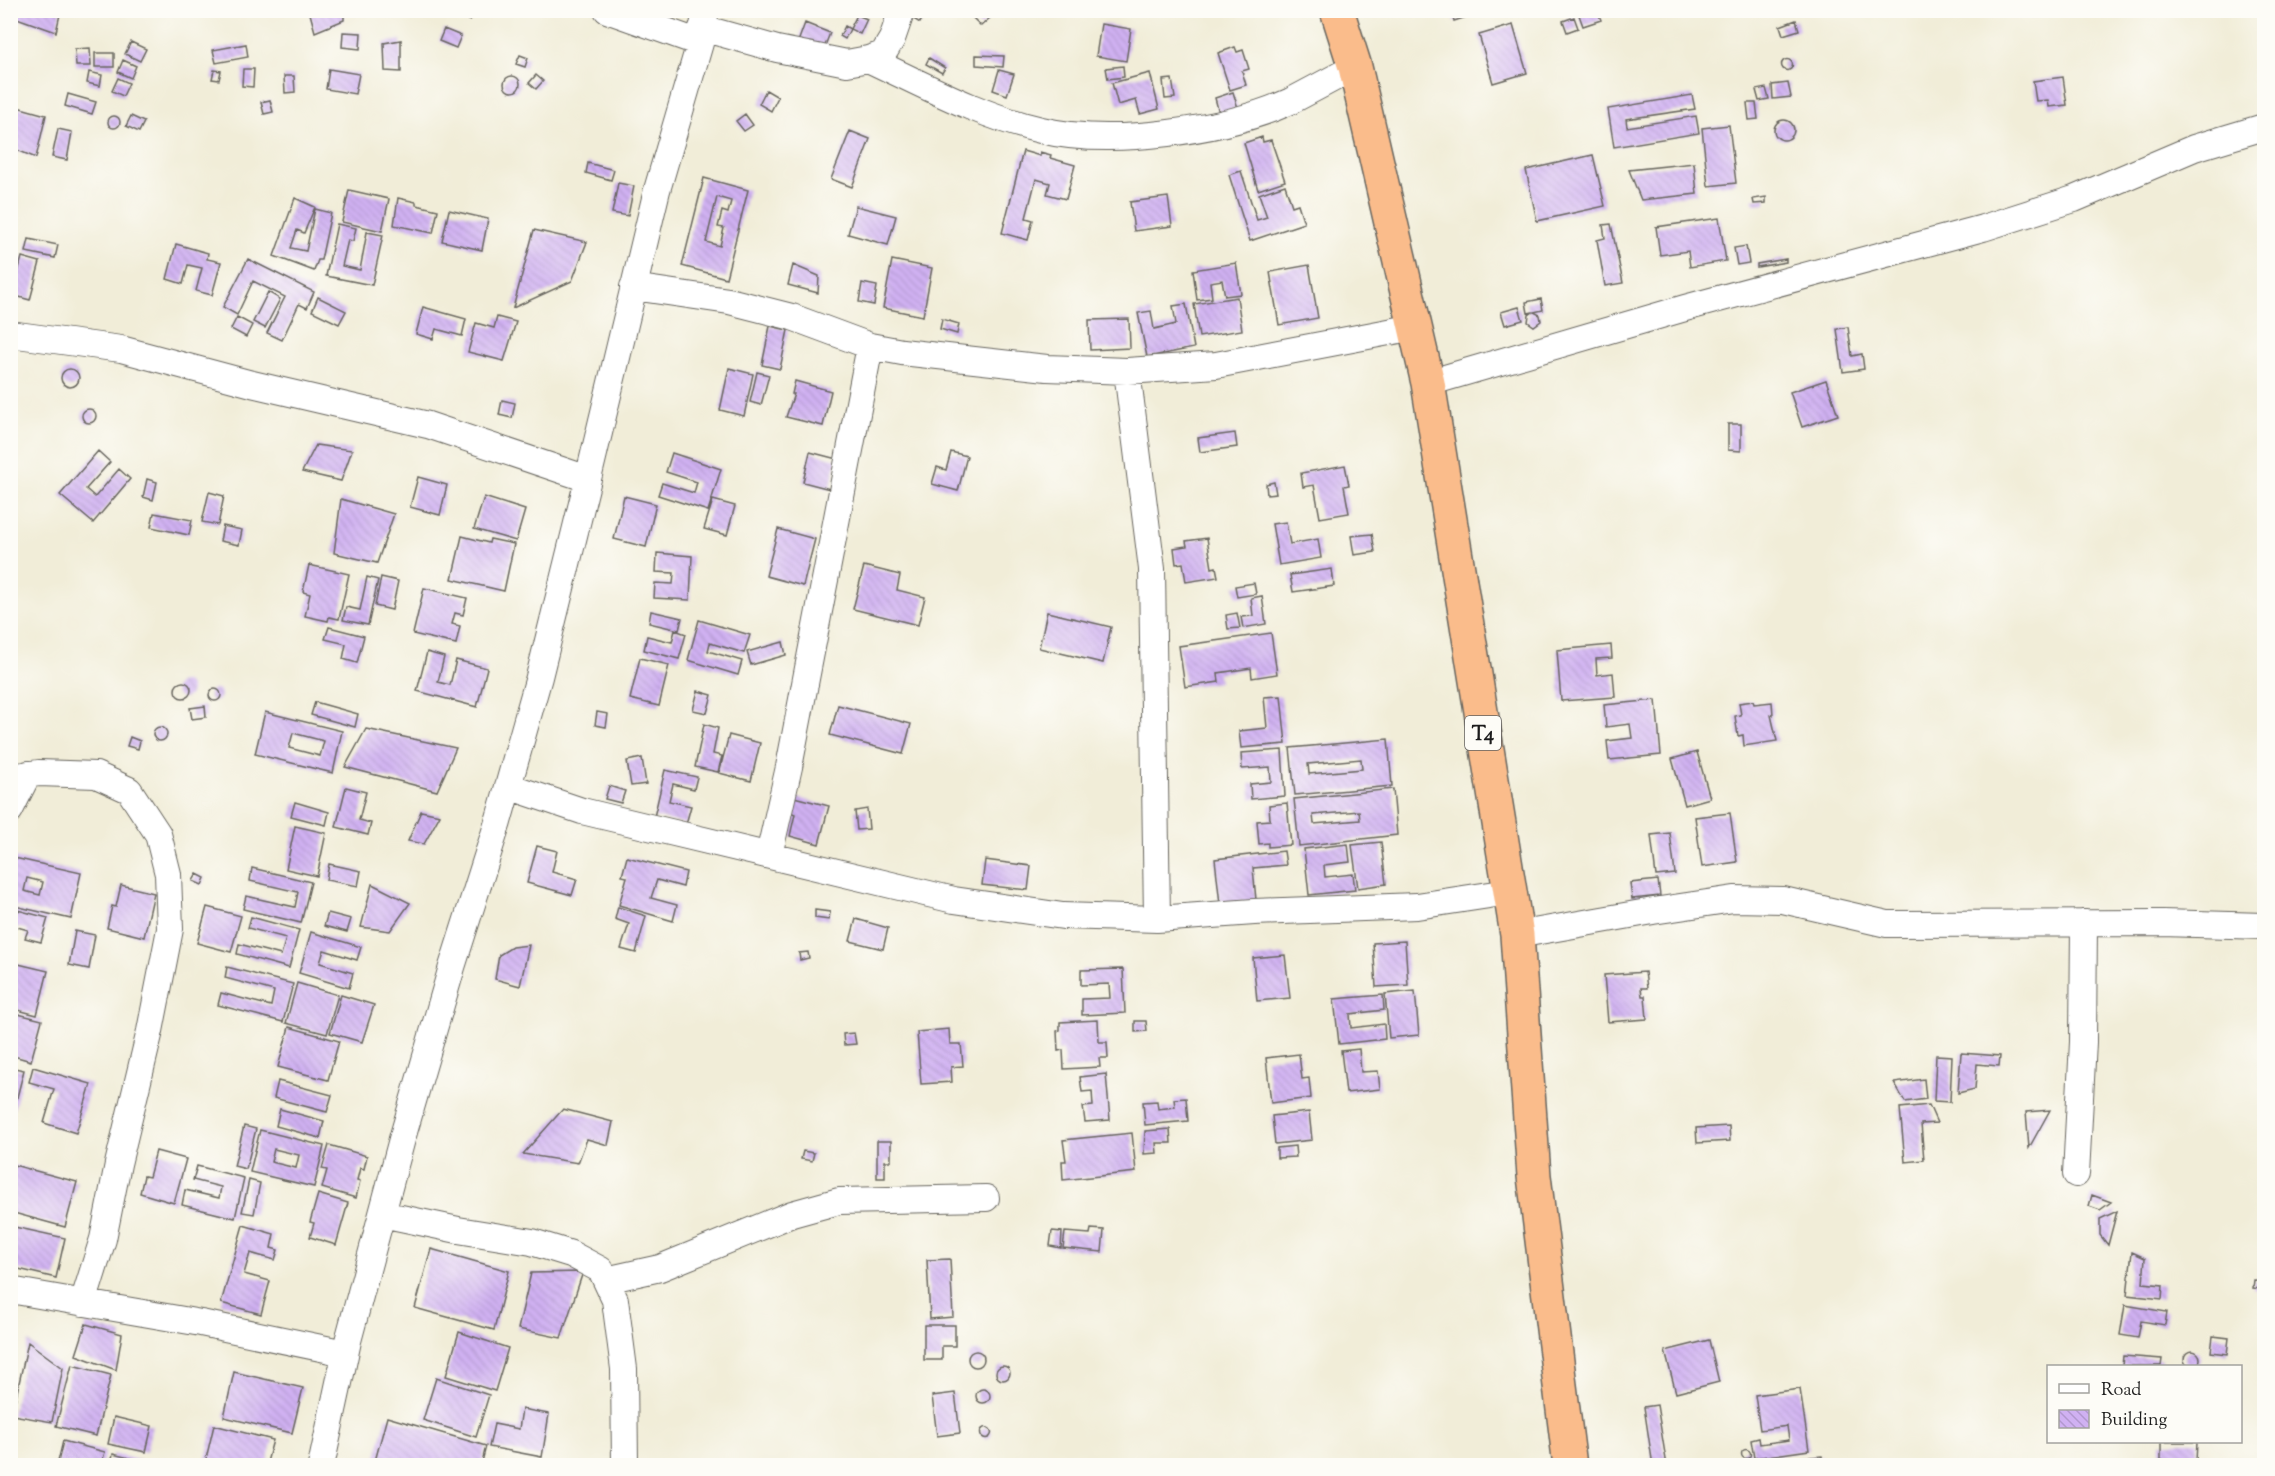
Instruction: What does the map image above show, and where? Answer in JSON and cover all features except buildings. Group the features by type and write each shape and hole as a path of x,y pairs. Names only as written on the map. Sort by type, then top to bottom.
{"highway":[{"name":"T4","path":"1337,10 1355,67 1428,383 1516,935 1534,1176 1570,1466"}],"street":[{"path":"607,10 702,27 777,49 847,63 883,54 892,39 902,10"},
{"path":"321,1466 345,1353 382,1214 539,677 657,190 702,27"},
{"path":"868,59 981,112 1041,130 1088,136 1139,136 1215,126 1289,101 1355,67"},
{"path":"1428,383 1663,314 1983,228 2074,199 2194,148 2265,127"},
{"path":"633,286 729,301 792,317 870,346 902,352 1047,368 1127,371 1216,364 1415,327"},
{"path":"10,334 121,349 252,384 428,425 588,479"},
{"path":"769,855 789,767 870,346"},
{"path":"1127,371 1152,569 1157,919"},
{"path":"10,810 19,775 39,772 96,775 129,790 158,834 168,874 170,928 150,1031 118,1164 103,1239 83,1303"},
{"path":"508,786 582,811 954,900 1063,916 1157,919 1254,912 1417,906 1509,892"},
{"path":"1516,935 1734,899 1783,900 1887,924 2162,922 2265,926"},
{"path":"2076,1174 2083,1042 2084,923"},
{"path":"606,1280 660,1268 792,1214 839,1201 986,1198"},
{"path":"382,1214 532,1242 571,1254 601,1270 615,1300 624,1369 625,1466"},
{"path":"10,1290 201,1323 345,1353"}]}
